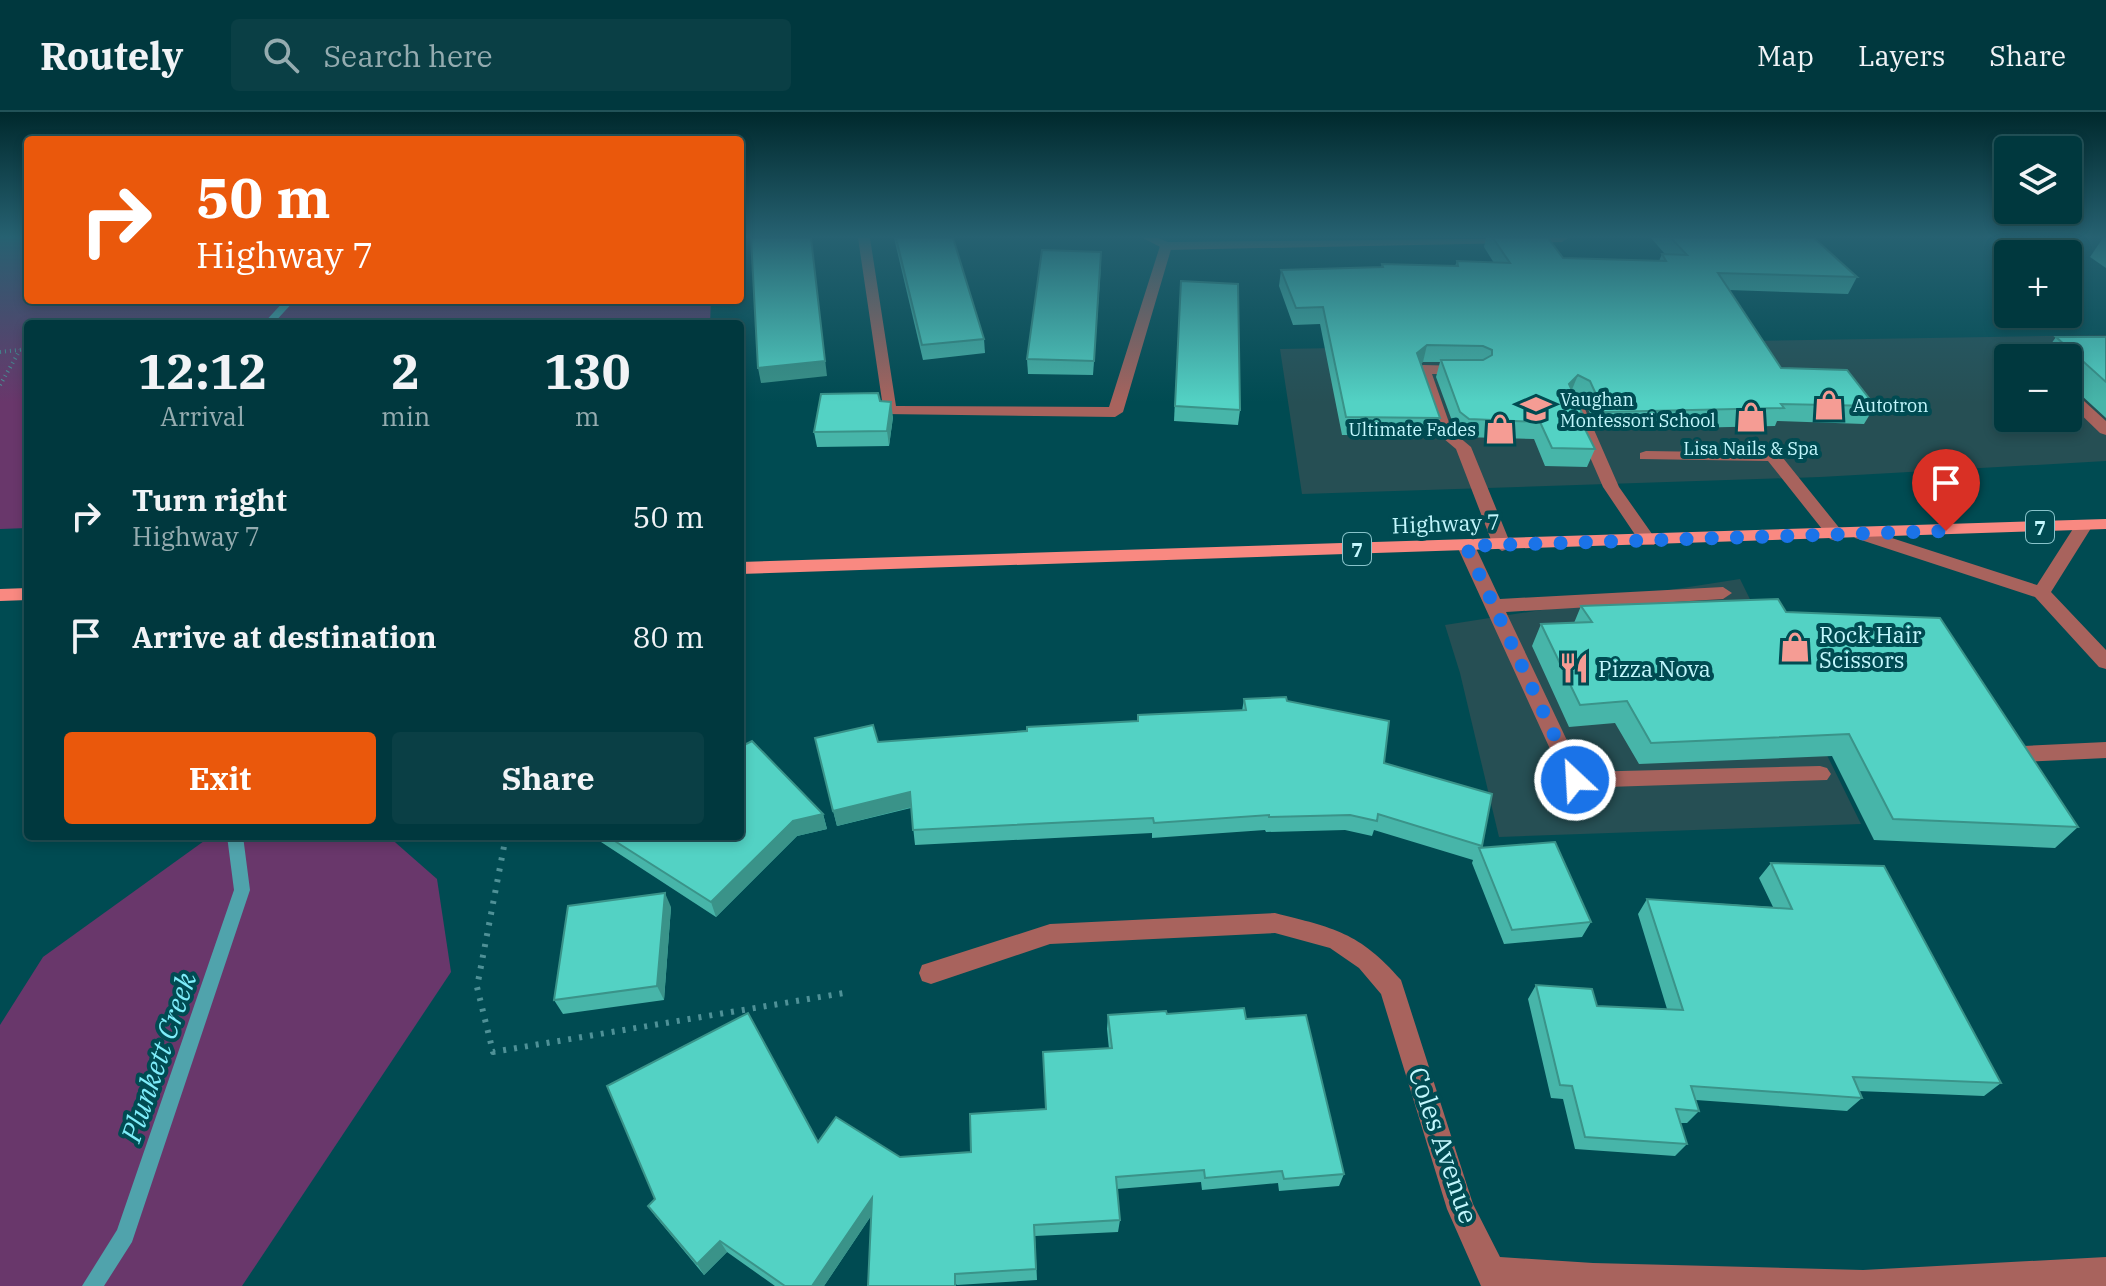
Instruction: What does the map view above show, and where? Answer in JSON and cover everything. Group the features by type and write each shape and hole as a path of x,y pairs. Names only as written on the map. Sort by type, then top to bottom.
{"main road":[{"name":"Highway 7","path":"744,568 2106,524"},
{"path":"0,595 24,594"}],"street":[{"path":"872,293 889,411 1115,412 1152,293"},
{"path":"1478,370 1423,369 1445,433 1463,447 1502,545"},
{"path":"1573,400 1611,487 1648,541"},
{"path":"2082,407 2106,430"},
{"path":"1646,456 1773,456 1836,535"},
{"path":"2041,593 2084,525"},
{"path":"1861,534 2041,593 2106,662"},
{"path":"1466,546 1575,780 1820,774"},
{"path":"1496,606 1723,593"},
{"path":"2024,754 2106,750"},
{"name":"Coles Avenue","path":"931,973 1050,934 1275,923 1336,939 1368,960 1392,988 1461,1209 1494,1278 1863,1285 2106,1272"}],"path":[{"path":"0,385 20,350"},
{"path":"0,352 24,350"},
{"path":"505,840 477,987 493,1052 844,993"}],"shaded area":[{"path":"0,293 24,293 24,304 711,304 710,320 24,320 24,528 0,529"},
{"path":"2106,335 2106,461 1820,477 1302,494 1280,349"},
{"path":"1740,579 1861,824 1499,837 1460,673 1445,625"},
{"path":"205,840 393,840 437,879 451,972 242,1286 0,1286 0,1025 43,957"}],"building":[{"path":"754,293 817,293 825,361 758,368"},
{"path":"909,293 970,293 984,339 922,345"},
{"path":"1036,293 1098,293 1094,361 1027,359"},
{"path":"1180,293 1238,293 1240,410 1175,406"},
{"path":"1290,293 1731,293 1781,368 1847,370 1875,406 1781,404 1784,408 1604,412 1590,381 1578,375 1569,384 1582,413 1577,413 1595,449 1552,448 1540,422 1469,419 1460,412 1441,360 1483,360 1492,355 1492,350 1483,346 1427,345 1417,353 1440,418 1346,417 1323,307 1296,308"},
{"path":"2056,337 2106,337 2106,382 2082,360 2082,344 2064,344"},
{"path":"878,393 880,401 891,402 887,431 814,432 821,394"},
{"path":"1778,599 1786,612 1940,618 2078,827 1893,819 1849,734 1651,743 1627,701 1580,705 1541,624 1592,622 1581,606"},
{"path":"1286,697 1287,701 1389,721 1384,763 1492,794 1482,846 1378,814 1377,821 1350,815 1269,815 1154,823 1153,818 913,830 910,792 833,811 815,738 873,725 878,742 1027,731 1027,727 1138,721 1138,715 1246,710 1244,699"},
{"path":"752,741 823,814 793,821 711,902 613,840 744,840 744,745"},
{"path":"1555,842 1591,922 1512,930 1479,848"},
{"path":"1771,863 1884,866 2001,1083 1853,1077 1862,1098 1691,1086 1699,1111 1676,1109 1687,1144 1585,1137 1572,1086 1560,1085 1536,985 1592,989 1597,1006 1683,1010 1647,899 1792,909"},
{"path":"665,893 657,986 554,1000 568,906"},
{"path":"1244,1008 1246,1019 1306,1015 1344,1174 1284,1179 1282,1171 1205,1178 1204,1170 1116,1177 1120,1220 1034,1225 1036,1269 955,1274 955,1286 868,1286 872,1198 812,1286 785,1286 720,1241 697,1264 648,1206 655,1199 607,1086 748,1013 818,1142 836,1117 900,1157 971,1152 970,1114 1046,1109 1043,1052 1112,1048 1108,1015"}],"waterway":[{"name":"Plunkett Creek","path":"272,320 286,304"},
{"name":"Plunkett Creek","path":"92,1286 125,1235 242,890 236,840"}],"place":[{"name":"Autotron","path":"1829,405"},
{"name":"Vaughan Montessori School","path":"1536,409"},
{"name":"Lisa Nails & Spa","path":"1751,417"},
{"name":"Ultimate Fades","path":"1500,429"},
{"name":"Rock Hair Scissors","path":"1795,647"},
{"name":"Pizza Nova","path":"1574,668"}],"route":[{"path":"1575,780 1466,546 1946,531"}]}
